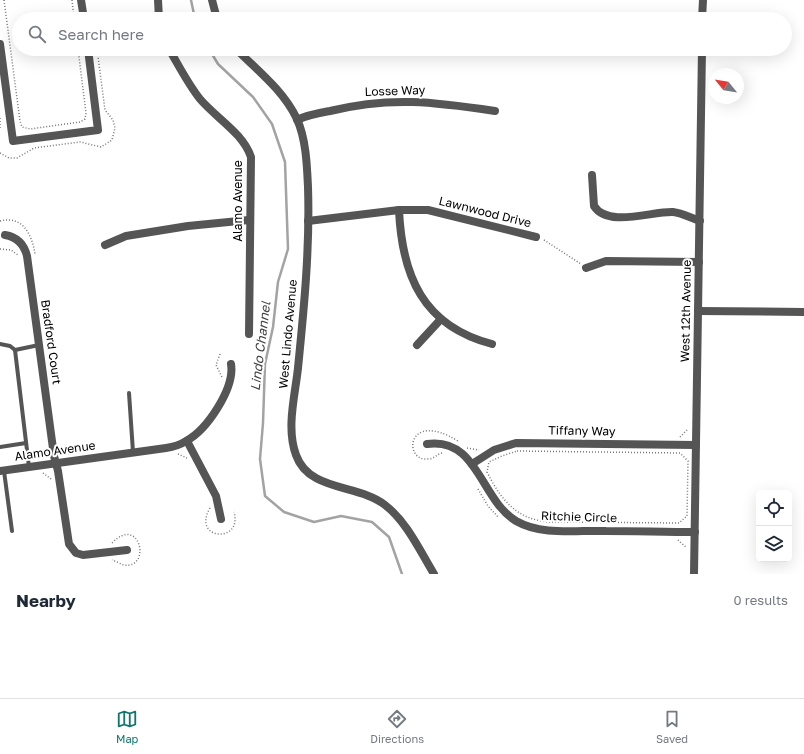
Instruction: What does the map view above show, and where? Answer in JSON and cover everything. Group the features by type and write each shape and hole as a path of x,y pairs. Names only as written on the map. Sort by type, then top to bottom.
{"street":[{"path":"81,0 83,12"},
{"path":"158,0 159,12"},
{"path":"212,0 215,12"},
{"path":"702,0 702,12"},
{"path":"0,44 13,141 98,130 89,56"},
{"name":"Alamo Avenue","path":"173,56 197,95 215,115 243,141 250,152 252,167 249,220 249,334"},
{"name":"West Lindo Avenue","path":"243,56 273,84 297,120 306,160 308,221 302,327 292,422 292,442 295,454 304,469 316,478 367,494 389,508 404,526 434,574"},
{"name":"West 12th Avenue","path":"694,574 702,56"},
{"name":"Losse Way","path":"297,120 350,106 389,101 433,102 495,111"},
{"path":"592,174 594,206 602,213 627,217 674,212 700,221"},
{"path":"399,210 401,243 407,266 424,300 441,319 463,334 492,344"},
{"name":"Lawnwood Drive","path":"308,221 399,210 437,212 536,237"},
{"path":"106,245 126,236 188,226 249,220"},
{"name":"Bradford Court","path":"5,235 17,239 26,250 68,541 71,548 76,553 87,555 127,550"},
{"path":"586,268 606,261 699,262"},
{"path":"698,311 804,312"},
{"path":"418,345 441,319"},
{"name":"Alamo Avenue","path":"2,471 29,463 56,463 166,448 186,441 206,425 217,407 231,380 231,364"},
{"path":"186,441 216,496 221,519"},
{"name":"Ritchie Circle","path":"427,444 441,443 464,454 472,464 498,506 510,517 532,527 558,530 695,532"},
{"name":"Tiffany Way","path":"472,464 494,450 516,443 696,445"}],"lane":[{"path":"0,344 10,346 15,350 29,463"},
{"path":"15,350 39,345"},
{"path":"129,393 134,453"},
{"path":"0,447 26,443"},
{"path":"2,471 12,531"}],"path":[{"path":"4,0 22,128 27,129 80,122 85,119 86,113 79,56"},
{"path":"72,0 73,12"},
{"path":"0,118 0,128"},
{"path":"0,221 11,220 24,226 32,238 35,255"},
{"path":"536,237 551,244 586,268"},
{"path":"0,249 14,251 19,258"},
{"path":"220,354 216,365 222,382"},
{"path":"673,437 681,437 689,426"},
{"path":"446,453 439,454 429,459 422,459 413,450 413,440 419,432 428,430 447,435 461,443"},
{"path":"29,463 39,458 45,450 44,442"},
{"path":"60,442 61,448 68,454 72,454"},
{"path":"465,446 469,449 481,449"},
{"path":"522,450 680,453 688,461 687,516 679,523 536,521 518,513 500,497 487,472 489,462 506,454 522,450"},
{"path":"176,454 181,454 188,460"},
{"path":"37,474 43,473 52,480"},
{"path":"477,488 488,506 501,520"},
{"path":"211,504 205,522 207,528 215,534 225,534 232,529 235,520 234,512"},
{"path":"108,545 118,537 128,535 137,540 140,547 140,555 133,563 124,565 110,559"},
{"path":"675,540 679,540 687,550"}],"waterway":[{"name":"Lindo Channel","path":"191,0 194,12"},
{"name":"Lindo Channel","path":"213,56 218,64 253,97 272,124 285,162 288,249 278,282 273,327 265,364 260,459 265,496 284,512 314,522 341,516 372,522 389,537 402,574"}]}
